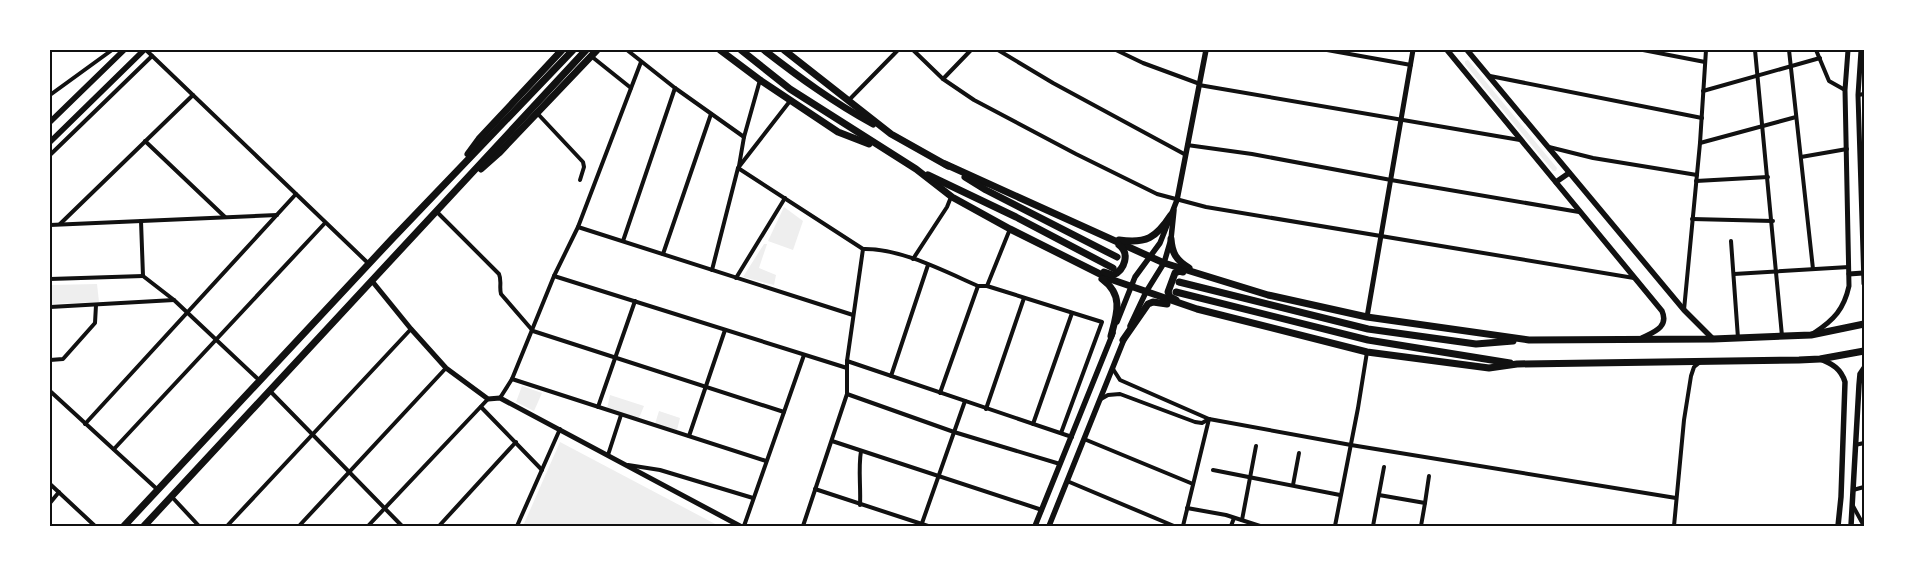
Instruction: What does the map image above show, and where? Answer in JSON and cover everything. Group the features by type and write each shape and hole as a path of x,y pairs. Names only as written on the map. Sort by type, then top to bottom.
{"highway":[{"path":"450,179 480,139 562,50"},
{"path":"126,524 369,264 574,50"},
{"path":"720,50 760,80 838,132 884,150"},
{"path":"741,50 790,89 916,169 1016,217 1113,268"},
{"path":"764,50 800,78 847,110 945,164 986,190 1117,257"},
{"path":"784,50 891,134"},
{"path":"458,189 499,153 591,52"},
{"path":"126,524 136,519 142,526 157,512 458,189 591,52"},
{"path":"945,164 1164,263 1221,281 1268,295 1367,317 1529,340"},
{"path":"916,169 952,197 1083,266 1110,279 1197,309"},
{"path":"1109,238 1129,242 1144,241 1161,228 1172,212"},
{"path":"1071,260 1109,274 1117,273 1121,269 1126,252 1109,238"},
{"path":"1171,239 1172,250 1176,258 1200,274"},
{"path":"1083,266 1107,282 1115,293 1116,314 1111,336"},
{"path":"1197,309 1170,296 1168,292 1175,273 1180,271 1221,281"},
{"path":"1179,282 1368,329 1476,344 1529,340 1782,336 1811,334 1864,324"},
{"path":"1176,292 1368,340 1517,364"},
{"path":"1123,340 1145,307 1150,302 1160,302 1197,309 1367,352 1489,368 1517,364 1820,359 1864,351"},
{"path":"146,503 144,509 148,514 152,515 157,512"}],"main road":[{"path":"50,122 124,50"},
{"path":"51,139 145,50"},
{"path":"1035,526 1131,286 1139,270 1160,243 1177,200 1206,50"},
{"path":"1447,50 1662,311 1664,316 1663,324 1659,329 1642,338"},
{"path":"1467,50 1684,310 1713,338"},
{"path":"1556,182 1569,173"},
{"path":"1050,526 1123,340 1146,292 1164,263 1174,220 1172,212"},
{"path":"1820,359 1836,367 1842,374 1845,382 1838,526"},
{"path":"1851,526 1859,385 1860,374 1864,368"},
{"path":"1842,469 1854,470"}],"street":[{"path":"50,95 112,50"},
{"path":"145,50 369,264"},
{"path":"627,50 674,88 744,137"},
{"path":"849,100 898,50"},
{"path":"913,50 943,79 974,100 1076,154 1158,194 1206,207 1635,278"},
{"path":"943,79 971,50"},
{"path":"998,50 1053,84 1186,155"},
{"path":"1116,50 1200,85 1521,140"},
{"path":"1327,50 1411,65"},
{"path":"1367,317 1413,50"},
{"path":"1643,50 1705,62"},
{"path":"1684,310 1700,143 1706,50"},
{"path":"1755,50 1782,336"},
{"path":"1788,50 1813,269"},
{"path":"1816,50 1830,81 1845,90"},
{"path":"1811,334 1833,318 1844,304 1849,286 1845,90 1848,50"},
{"path":"1861,50 1864,284"},
{"path":"591,52 631,88"},
{"path":"50,156 152,56"},
{"path":"1703,91 1820,58"},
{"path":"500,398 512,379 554,276 578,227 641,62"},
{"path":"1487,76 1702,118"},
{"path":"712,270 744,137 760,80"},
{"path":"622,241 674,88"},
{"path":"60,224 193,95"},
{"path":"738,168 790,100"},
{"path":"537,113 583,162 584,167 580,180"},
{"path":"663,254 710,114"},
{"path":"1700,143 1796,117"},
{"path":"145,141 225,217"},
{"path":"1187,145 1252,154 1579,212"},
{"path":"1547,146 1593,158 1697,175"},
{"path":"1801,157 1847,149"},
{"path":"738,168 863,249 874,248 913,259 978,286 987,286 1102,322 1061,433"},
{"path":"1696,181 1768,177"},
{"path":"85,424 296,194"},
{"path":"913,259 952,197"},
{"path":"736,278 785,198"},
{"path":"437,212 496,269 502,281 501,294 533,331 616,356 784,412"},
{"path":"50,225 277,215"},
{"path":"1692,219 1772,221"},
{"path":"140,221 143,276"},
{"path":"114,449 325,223"},
{"path":"578,227 853,315"},
{"path":"987,286 1010,229"},
{"path":"1731,240 1738,338"},
{"path":"803,526 847,394 847,361 863,249"},
{"path":"891,376 928,265"},
{"path":"1734,274 1849,267"},
{"path":"1849,274 1863,273"},
{"path":"50,280 143,276 174,300 260,381"},
{"path":"554,276 847,368"},
{"path":"372,282 446,368 488,398 500,398 740,526"},
{"path":"940,393 978,286"},
{"path":"986,409 1024,298"},
{"path":"50,307 174,300"},
{"path":"598,407 635,301"},
{"path":"50,360 63,358 95,323 96,305"},
{"path":"1033,424 1072,313"},
{"path":"227,526 411,329"},
{"path":"689,436 725,330"},
{"path":"1335,526 1367,352"},
{"path":"744,526 804,355"},
{"path":"847,361 1072,437"},
{"path":"1674,526 1691,376 1694,366 1704,362"},
{"path":"299,526 446,368"},
{"path":"1113,369 1120,380 1209,419 1351,445 1676,498"},
{"path":"512,379 766,461"},
{"path":"50,391 158,490"},
{"path":"270,391 402,526"},
{"path":"847,394 954,432 1060,464"},
{"path":"1101,399 1108,394 1120,394 1195,422 1202,423 1209,419"},
{"path":"368,526 488,398"},
{"path":"922,525 965,401"},
{"path":"481,407 542,470"},
{"path":"608,455 621,415"},
{"path":"1183,526 1209,419"},
{"path":"517,526 560,429"},
{"path":"1084,439 1193,484"},
{"path":"832,441 1042,510"},
{"path":"439,526 516,442"},
{"path":"1856,445 1864,443"},
{"path":"1242,520 1256,446"},
{"path":"860,505 861,479 859,463 861,452"},
{"path":"1293,485 1298,453"},
{"path":"627,465 660,470 753,498"},
{"path":"1373,526 1384,467"},
{"path":"1213,470 1340,494"},
{"path":"1420,526 1429,476"},
{"path":"1067,481 1174,526"},
{"path":"50,484 95,526"},
{"path":"1853,490 1864,487"},
{"path":"816,489 928,526"},
{"path":"50,502 59,492"},
{"path":"1379,495 1425,504"},
{"path":"172,496 199,526"},
{"path":"1852,505 1864,526"},
{"path":"1187,508 1234,518 1260,526"},
{"path":"1231,526 1234,518"}],"shaded area":[{"path":"1468,60 1557,168 1556,171 1553,171 1465,64 1465,61"},
{"path":"784,207 803,221 793,250 768,241"},
{"path":"764,244 767,244 759,268 776,275 774,285 743,277"},
{"path":"97,284 99,302 50,304 50,285"},
{"path":"522,386 542,393 534,411 516,402"},
{"path":"610,395 644,406 639,418 607,409"},
{"path":"659,411 680,418 677,430 655,424"},
{"path":"560,442 719,526 523,526"}]}
